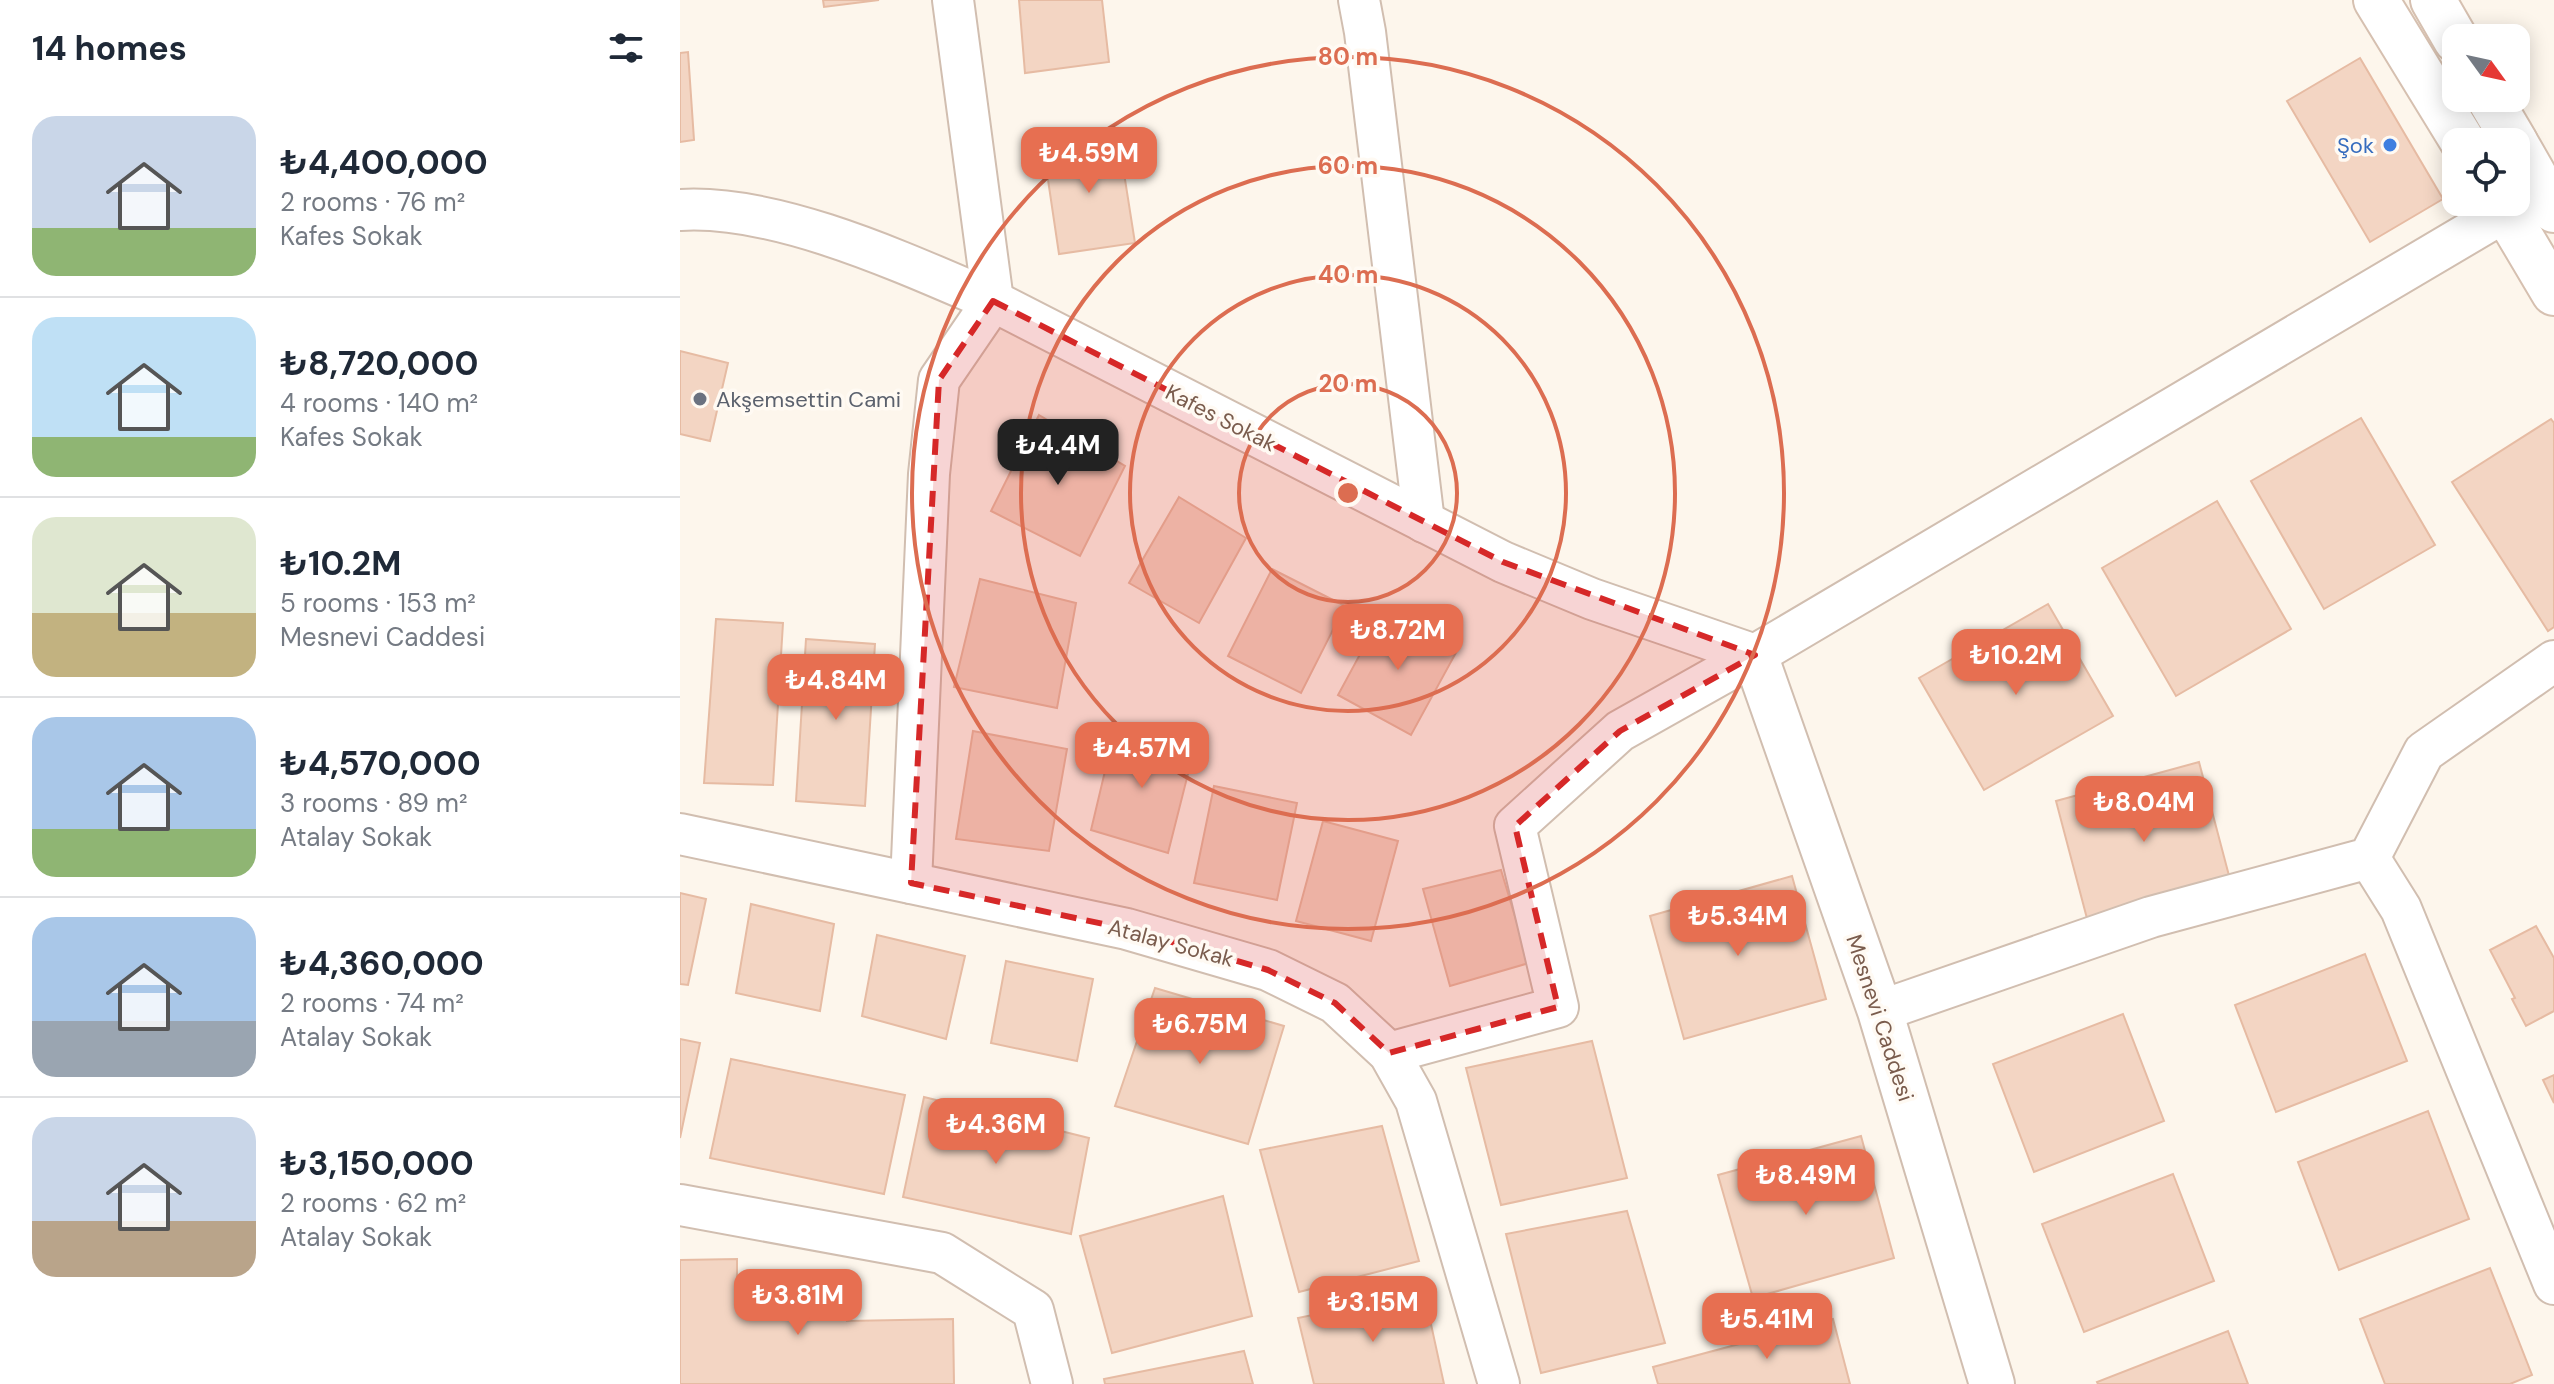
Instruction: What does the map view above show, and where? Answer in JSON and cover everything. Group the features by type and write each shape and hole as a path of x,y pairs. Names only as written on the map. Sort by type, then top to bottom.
{"street":[{"path":"911,883 929,474 939,380 993,301 953,0"},
{"path":"1359,0 1424,522"},
{"path":"2376,0 2454,128"},
{"path":"2433,0 2447,24"},
{"path":"2530,169 2554,210"},
{"name":"Kafes Sokak","path":"680,210 699,209 775,220 850,243 993,301 1503,562 1592,599 1755,655"},
{"path":"1389,1053 1558,1007 1515,826 1620,731 1755,655 2488,216"},
{"path":"2508,216 2554,293"},
{"name":"Mesnevi Caddesi","path":"1755,655 1880,1011 1992,1384"},
{"path":"1880,1011 2151,917 2369,858 2424,752 2554,661"},
{"name":"Atalay Sokak","path":"680,834 1127,929 1268,970 1335,1003 1389,1053 1416,1101 1499,1384"},
{"path":"2369,858 2401,909 2554,1284"},
{"path":"680,1205 942,1253 1033,1310 1052,1384"}],"highlighted area":[{"path":"993,301 1503,562 1755,655 1620,731 1515,826 1558,1007 1389,1053 1335,1003 1268,970 1127,929 911,883 939,380"}],"building":[{"path":"823,0 879,0 824,7"},
{"path":"1019,0 1102,0 1109,62 1025,73"},
{"path":"688,52 694,140 680,142 680,53"},
{"path":"2360,58 2442,200 2370,242 2287,101"},
{"path":"1118,135 1135,243 1059,254 1043,146"},
{"name":"Akşemsettin Cami","path":"680,351 728,363 710,441 680,434"},
{"path":"1039,415 1125,466 1080,556 991,511"},
{"path":"2361,418 2435,545 2324,609 2251,481"},
{"path":"2551,419 2554,423 2554,627 2548,631 2452,482"},
{"path":"1179,497 1246,538 1199,623 1129,583"},
{"path":"2217,501 2291,629 2176,696 2102,568"},
{"path":"1272,569 1345,606 1301,693 1228,656"},
{"path":"980,579 1076,603 1057,708 954,687"},
{"path":"2048,604 2113,716 1984,790 1919,678"},
{"path":"1385,608 1458,649 1411,735 1338,695"},
{"path":"716,619 783,623 773,785 704,783"},
{"path":"806,639 875,644 865,806 796,801"},
{"path":"1115,729 1194,750 1168,853 1091,830"},
{"path":"973,731 1067,749 1049,851 956,839"},
{"path":"2199,762 2232,887 2089,926 2056,801"},
{"path":"1214,786 1297,803 1277,900 1194,883"},
{"path":"1323,821 1398,841 1371,941 1296,921"},
{"path":"1501,870 1529,963 1450,986 1423,889"},
{"path":"1792,876 1826,999 1684,1039 1650,916"},
{"path":"680,893 706,899 688,985 680,984"},
{"path":"751,904 834,924 820,1011 736,993"},
{"path":"2536,926 2554,958 2554,1011 2526,1026 2490,950"},
{"path":"877,935 965,956 946,1039 862,1016"},
{"path":"2365,954 2407,1061 2276,1112 2235,1005"},
{"path":"1006,961 1093,979 1077,1061 991,1043"},
{"path":"1155,988 1284,1026 1248,1144 1115,1106"},
{"path":"2123,1014 2164,1121 2034,1172 1993,1064"},
{"path":"680,1039 700,1043 680,1138"},
{"path":"1592,1041 1627,1178 1501,1205 1466,1068"},
{"path":"731,1059 905,1095 884,1194 710,1158"},
{"path":"2554,1075 2554,1103 2543,1080"},
{"path":"924,1097 1089,1138 1071,1234 903,1197"},
{"path":"2428,1111 2469,1219 2339,1270 2298,1162"},
{"path":"1382,1126 1419,1261 1299,1292 1260,1150"},
{"path":"1861,1136 1894,1258 1753,1298 1718,1175"},
{"path":"2173,1174 2214,1281 2084,1332 2042,1224"},
{"path":"1223,1196 1252,1316 1112,1353 1080,1236"},
{"path":"1627,1211 1665,1343 1541,1373 1506,1234"},
{"path":"737,1259 737,1294 846,1292 847,1321 953,1319 954,1384 680,1384 680,1260"},
{"path":"2490,1268 2532,1375 2510,1384 2385,1384 2360,1319"},
{"path":"1424,1292 1444,1384 1314,1384 1298,1318"},
{"path":"1833,1319 1850,1384 1658,1384 1653,1367"},
{"path":"2228,1331 2248,1384 2097,1382"},
{"path":"1244,1351 1253,1384 1105,1384 1104,1379"}],"place":[{"name":"Şok","path":"2390,145"},
{"name":"Akşemsettin Cami","path":"700,399"}]}
